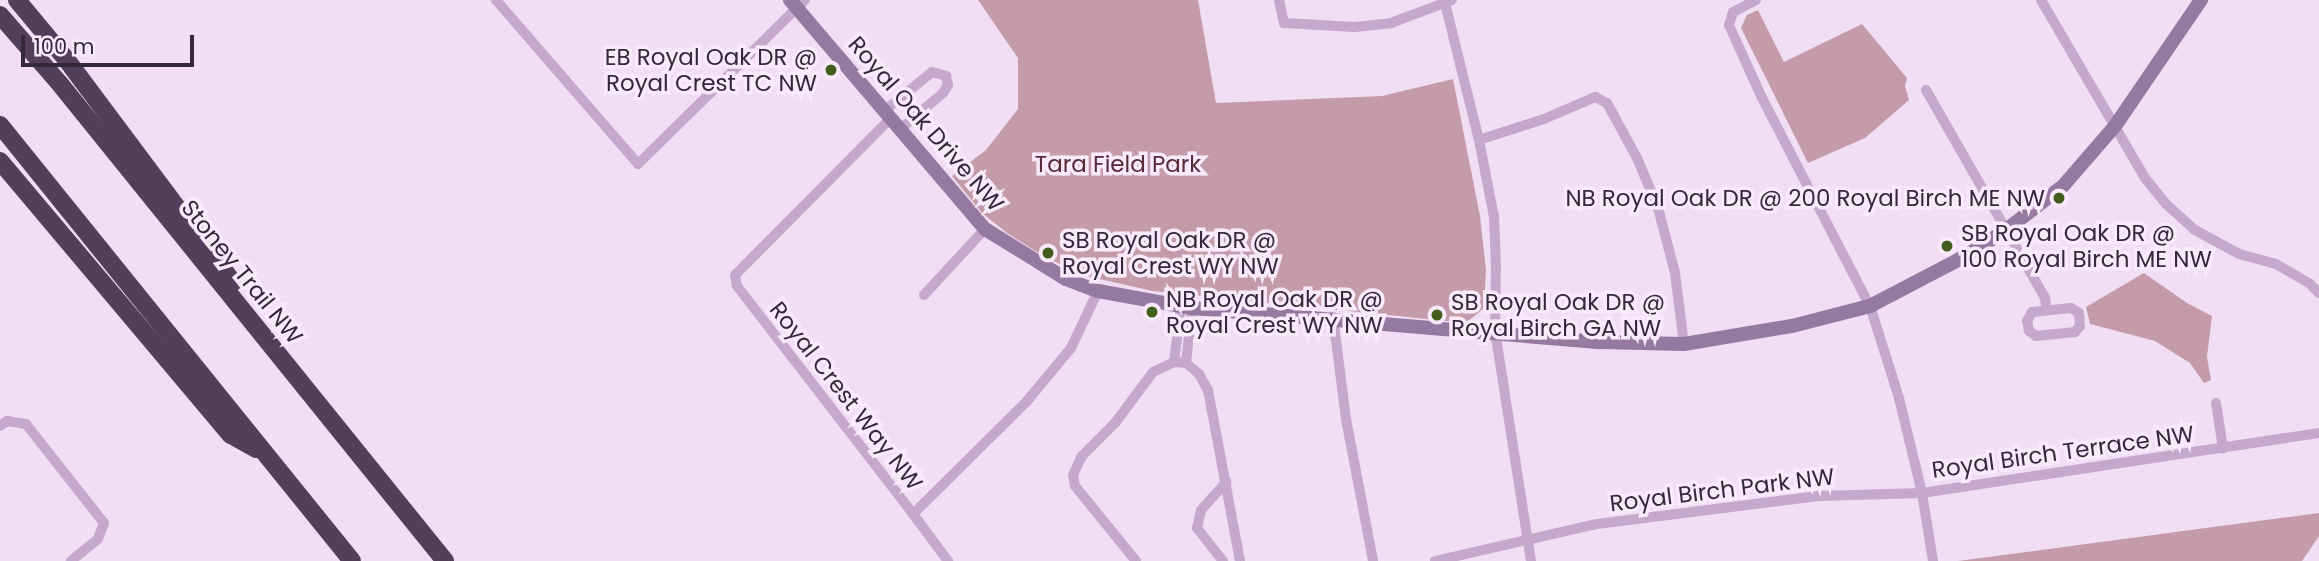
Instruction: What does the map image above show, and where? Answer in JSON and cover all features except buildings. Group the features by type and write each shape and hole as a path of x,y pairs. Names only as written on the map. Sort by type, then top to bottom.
{"highway":[{"path":"17,0 183,213 319,397 336,428"},
{"name":"Stoney Trail NW","path":"0,15 60,84 446,561"},
{"path":"0,125 352,561"},
{"path":"0,161 231,435 265,454"}],"street":[{"path":"496,0 638,164 797,3"},
{"path":"1279,0 1284,23 1355,27 1391,23 1446,1 1479,141 1493,218 1495,331 1531,561"},
{"name":"Royal Birch Terrace NW","path":"1756,0 1733,12 1729,25 1762,98 1830,223 1870,306 1899,398 1922,493 2319,433"},
{"path":"2040,0 2145,178 2166,204 2195,230 2239,254 2276,264 2310,284 2319,293"},
{"name":"Royal Oak Drive NW","path":"797,3 890,120 985,229 1066,279 1098,291 1186,307 1333,317 1601,342 1684,344 1791,326 1870,306 1962,258 2006,230 2063,186 2115,126 2201,0"},
{"path":"932,72 946,76 948,85 943,93 890,120 932,72"},
{"path":"1926,90 2045,298 2047,310"},
{"path":"1479,141 1545,119 1595,97 1607,103 1637,159 1658,208 1675,272 1684,344"},
{"name":"Royal Crest Way NW","path":"890,120 735,275 737,286 913,514 1027,401 1071,348 1098,291"},
{"path":"924,295 985,229"},
{"path":"1174,362 1186,307"},
{"path":"1186,307 1186,363"},
{"path":"2071,308 2078,313 2080,326 2075,332 2036,336 2029,331 2027,321 2032,312 2047,310 2071,308"},
{"path":"1333,317 1346,419 1373,561"},
{"path":"1136,561 1075,486 1073,475 1082,456 1115,423 1153,372 1174,362 1186,363 1199,374 1208,390 1240,561"},
{"path":"2216,403 2223,448"},
{"path":"0,426 7,421 26,424 104,523 98,539 71,561"},
{"path":"1223,561 1197,528 1201,510 1226,482"},
{"path":"1922,493 1933,561"},
{"name":"Royal Birch Park NW","path":"1435,561 1597,524 1820,496 1922,493"},
{"path":"913,514 948,561"}],"green space":[{"name":"Tara Field Park","path":"978,0 1198,0 1216,103 1382,96 1453,79 1480,216 1486,270 1484,308 1466,323 1153,291 1086,276 1045,257 982,213 952,176 986,150 1018,109 1018,58"},
{"path":"1758,10 1784,62 1862,24 1907,78 1905,86 1909,100 1865,138 1808,163 1741,28 1747,15"},
{"path":"2144,273 2187,303 2212,316 2207,357 2211,380 2204,383 2190,363 2155,341 2090,324 2086,307"},
{"path":"2319,513 2319,536 2302,561 1958,561"}],"place":[{"name":"EB Royal Oak DR @ Royal Crest TC NW","path":"831,70"},
{"name":"NB Royal Oak DR @ 200 Royal Birch ME NW","path":"2059,198"},
{"name":"SB Royal Oak DR @ 100 Royal Birch ME NW","path":"1947,246"},
{"name":"SB Royal Oak DR @ Royal Crest WY NW","path":"1048,253"},
{"name":"NB Royal Oak DR @ Royal Crest WY NW","path":"1152,312"},
{"name":"SB Royal Oak DR @ Royal Birch GA NW","path":"1437,315"}]}
